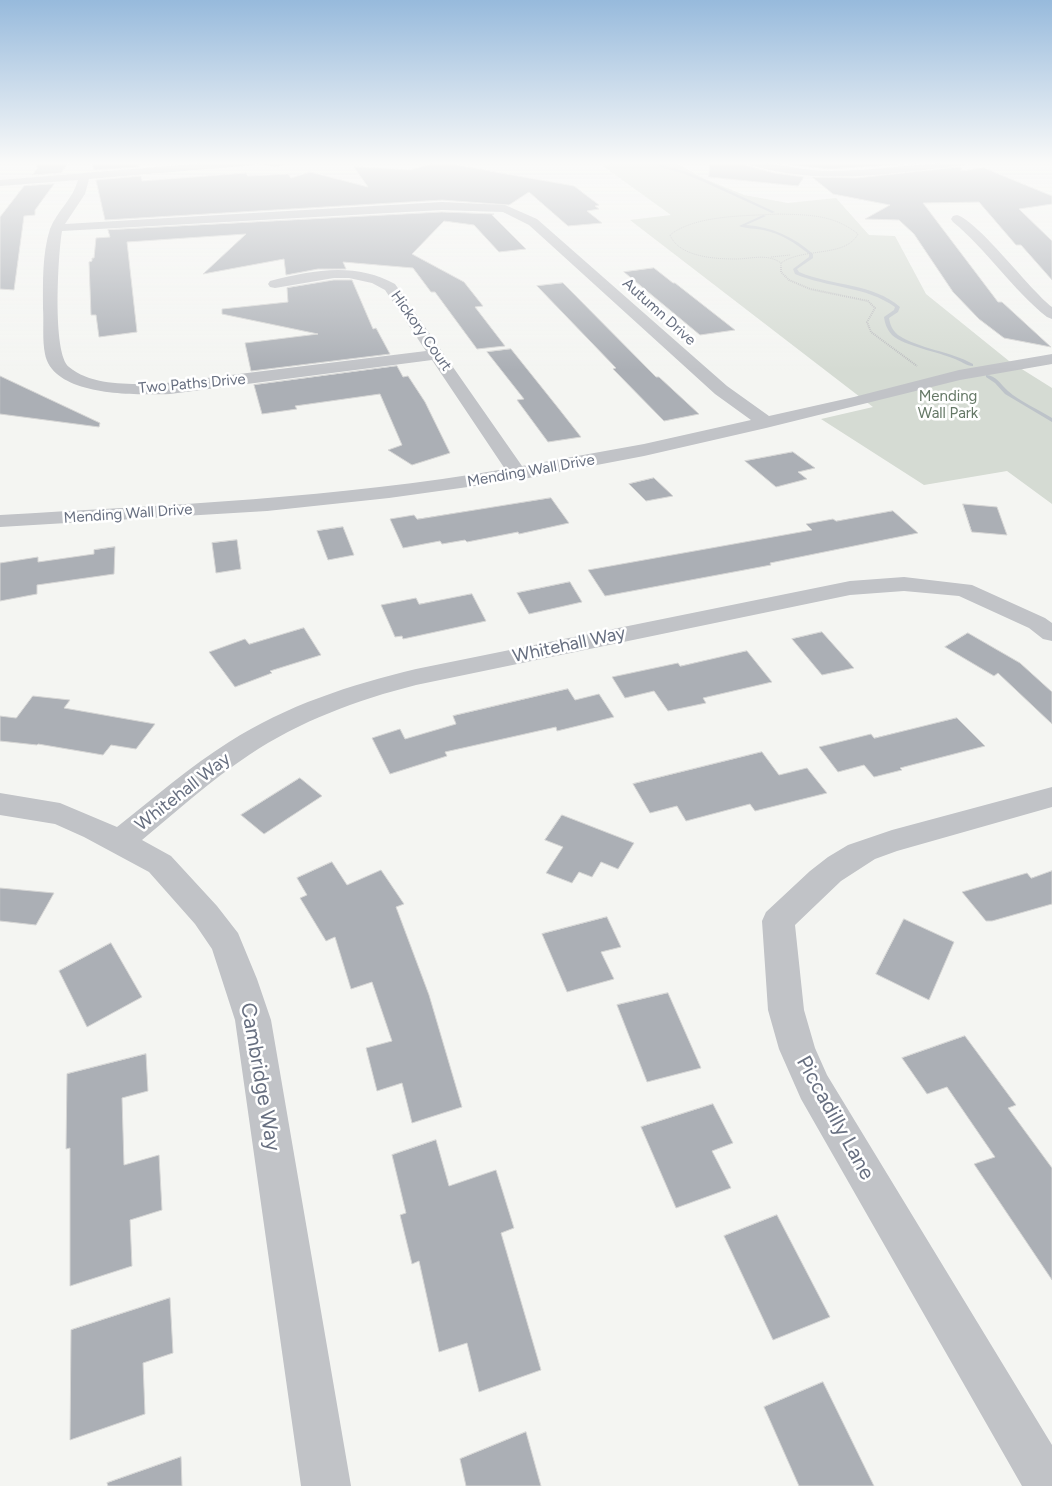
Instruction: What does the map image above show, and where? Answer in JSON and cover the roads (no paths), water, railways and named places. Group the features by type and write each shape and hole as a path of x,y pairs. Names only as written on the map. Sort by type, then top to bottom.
{"street":[{"name":"Two Paths Drive","path":"56,231 51,255 54,355 57,364 63,371 95,384 133,390 170,389 437,354"},
{"name":"Autumn Drive","path":"543,231 721,390 766,423"},
{"path":"972,231 1031,299 1052,314"},
{"name":"Hickory Court","path":"275,284 326,275 353,275 380,281 393,291 518,474"},
{"name":"Mending Wall Drive","path":"0,521 301,502 398,491 518,474 644,450 766,423 975,372 1052,359"},
{"name":"Whitehall Way","path":"120,842 215,764 271,729 322,705 376,686 416,677 850,588 870,586 904,584 964,590 1037,623 1052,634"},
{"name":"Piccadilly Lane","path":"1049,1486 814,1087 797,1049 786,1010 782,984 778,921 828,874 848,859 866,850 892,840 1052,797"},
{"name":"Cambridge Way","path":"0,804 60,814 95,829 160,864 183,888 226,943 253,1020 326,1486"}],"waterway":[{"path":"774,231 787,237 811,254 811,257 795,269 797,273 822,282 862,290 887,299 898,307 896,311 886,317 888,326 895,335 914,344 958,358 971,365"},
{"path":"988,376 997,382 1007,393 1052,420"}],"park label":[{"name":"Mending Wall Park","path":"948,406"}]}
